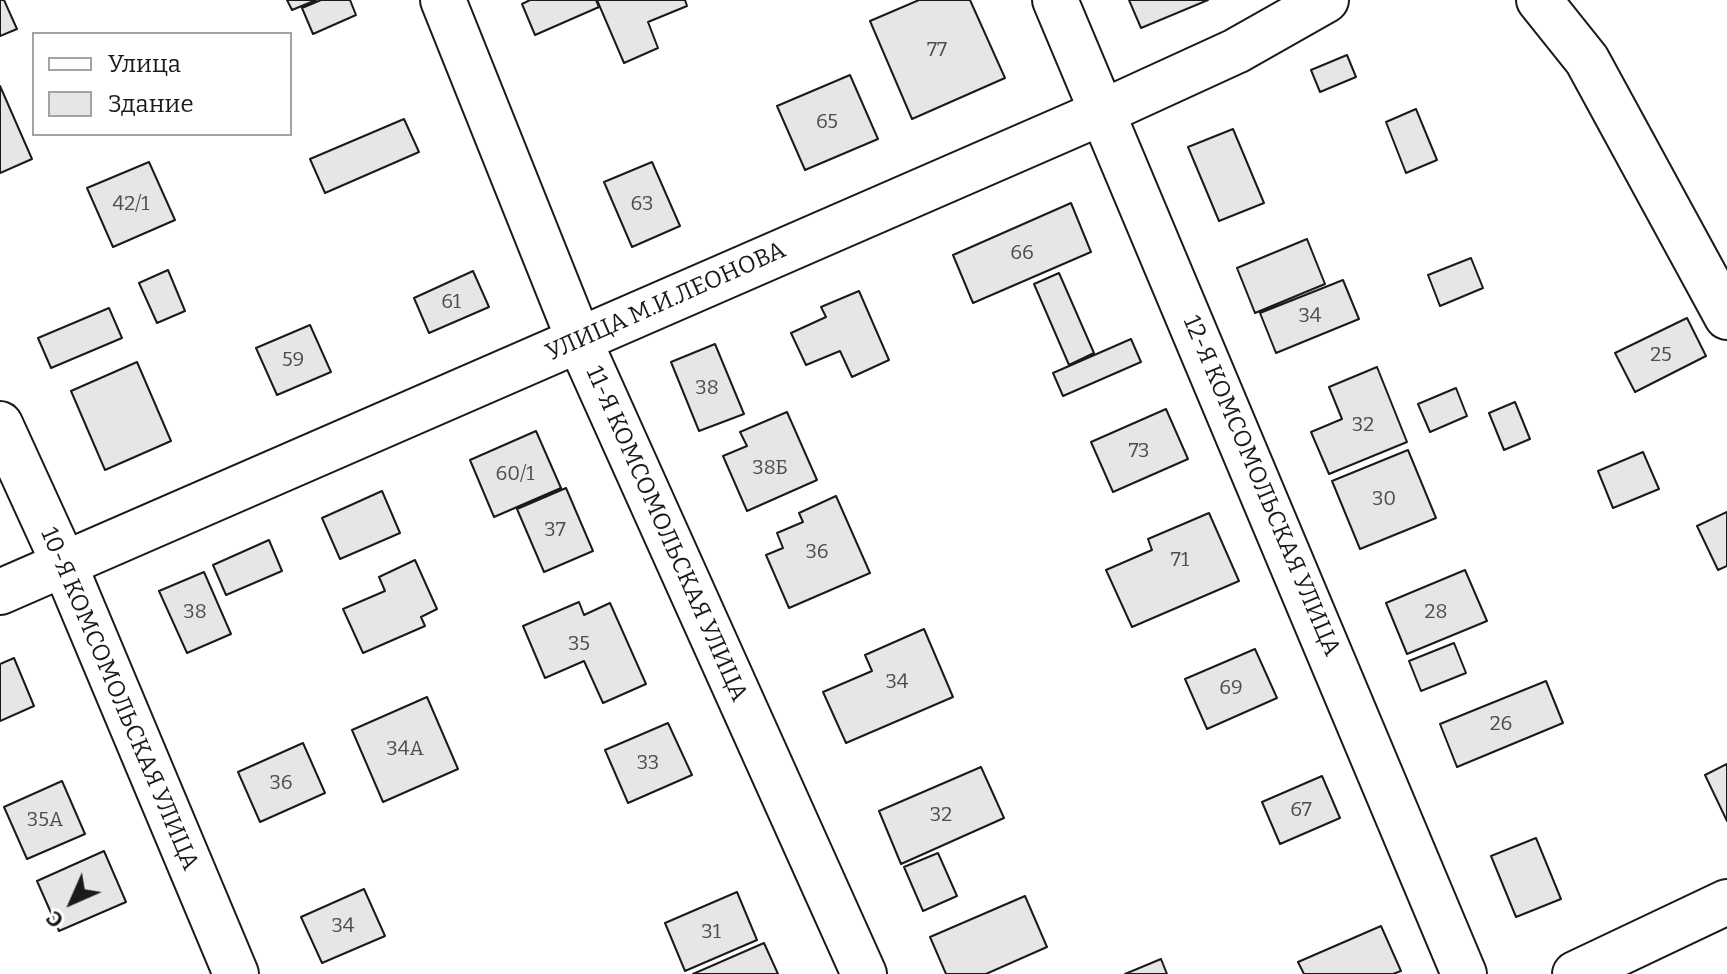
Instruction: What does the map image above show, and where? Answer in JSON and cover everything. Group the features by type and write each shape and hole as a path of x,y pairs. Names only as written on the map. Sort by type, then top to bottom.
{"street":[{"name":"11-Я КОМСОМОЛЬСКАЯ УЛИЦА","path":"443,0 579,340 864,974"},
{"name":"12-Я КОМСОМОЛЬСКАЯ УЛИЦА","path":"1055,0 1105,111 1464,974"},
{"name":"УЛИЦА М.И.ЛЕОНОВА","path":"0,592 1105,111 1236,51 1326,0"},
{"path":"1539,0 1587,60 1727,317"},
{"name":"10-Я КОМСОМОЛЬСКАЯ УЛИЦА","path":"0,424 64,564 236,974"},
{"path":"1575,974 1727,902"}],"building":[{"path":"0,0 4,0 17,29 0,36"},
{"path":"287,0 316,0 292,10"},
{"path":"321,0 350,0 356,15 313,34 302,8"},
{"path":"530,0 596,0 599,7 535,35 522,4"},
{"path":"597,0 685,0 687,6 648,22 658,48 624,63"},
{"path":"919,0 970,0 1005,78 912,119 870,21"},
{"path":"1129,0 1208,0 1141,28"},
{"path":"1347,55 1356,77 1320,92 1311,70"},
{"path":"850,75 878,139 805,170 777,106"},
{"path":"0,86 32,159 0,173"},
{"path":"1416,109 1437,160 1406,173 1386,122"},
{"path":"404,119 419,152 325,193 310,159"},
{"path":"1233,129 1264,203 1219,221 1188,147"},
{"path":"149,162 175,220 113,247 87,188"},
{"path":"652,162 680,226 632,247 604,182"},
{"path":"1071,203 1091,252 973,303 953,255"},
{"path":"1307,239 1325,284 1255,313 1237,268"},
{"path":"1471,258 1483,288 1440,306 1428,275"},
{"path":"168,270 185,311 157,323 139,283"},
{"path":"473,271 489,307 429,333 414,298"},
{"path":"1059,273 1094,353 1069,365 1034,284"},
{"path":"1343,280 1359,319 1276,353 1260,313"},
{"path":"859,291 889,360 852,377 840,351 806,365 791,333 826,317 821,307"},
{"path":"109,308 122,338 51,368 38,338"},
{"path":"1687,318 1706,356 1635,392 1615,353"},
{"path":"310,325 331,372 277,395 256,348"},
{"path":"1131,339 1141,362 1063,396 1053,373"},
{"path":"715,344 744,414 699,431 671,362"},
{"path":"137,362 171,441 105,470 71,391"},
{"path":"1377,367 1407,442 1329,474 1311,432 1342,419 1329,387"},
{"path":"1456,388 1467,416 1430,432 1418,404"},
{"path":"1515,402 1530,439 1504,450 1489,413"},
{"path":"1166,409 1188,459 1113,492 1091,442"},
{"path":"787,412 817,480 747,511 723,456 747,446 740,432"},
{"path":"536,431 561,488 494,517 470,460"},
{"path":"1408,450 1436,518 1360,549 1332,481"},
{"path":"1643,452 1659,489 1613,508 1598,471"},
{"path":"566,488 593,551 544,572 517,509"},
{"path":"382,491 400,533 340,559 322,518"},
{"path":"836,496 870,573 789,608 766,555 783,548 777,533 803,522 799,513"},
{"path":"1727,512 1727,566 1718,570 1697,526"},
{"path":"1209,513 1239,581 1132,627 1106,570 1152,550 1148,539"},
{"path":"269,540 282,571 226,595 213,565"},
{"path":"415,560 437,609 421,617 425,626 363,653 343,609 385,591 379,577"},
{"path":"1465,570 1487,621 1407,654 1386,603"},
{"path":"204,572 231,634 187,653 159,591"},
{"path":"579,602 584,615 610,603 646,684 603,703 584,661 545,678 523,626"},
{"path":"924,629 953,697 846,743 823,692 872,671 865,655"},
{"path":"1454,643 1466,673 1421,691 1409,661"},
{"path":"1255,649 1277,698 1207,729 1185,679"},
{"path":"14,658 34,706 0,721 0,664"},
{"path":"1546,681 1563,723 1457,767 1440,724"},
{"path":"427,697 458,769 383,802 352,730"},
{"path":"668,723 692,775 628,803 605,750"},
{"path":"303,743 325,793 260,822 238,772"},
{"path":"1727,764 1727,821 1705,775"},
{"path":"981,767 1004,818 901,864 879,811"},
{"path":"1322,776 1340,818 1280,844 1262,802"},
{"path":"62,781 85,834 27,859 4,807"},
{"path":"1536,838 1561,899 1516,917 1491,856"},
{"path":"104,851 126,902 59,931 37,881"},
{"path":"938,853 957,896 923,911 904,867"},
{"path":"364,889 385,936 322,963 301,917"},
{"path":"737,892 757,940 685,971 665,923"},
{"path":"1025,896 1047,947 986,974 946,974 930,937"},
{"path":"1381,926 1401,971 1393,974 1304,974 1298,962"},
{"path":"764,943 778,974 693,974"},
{"path":"1161,959 1167,974 1125,974"}]}
